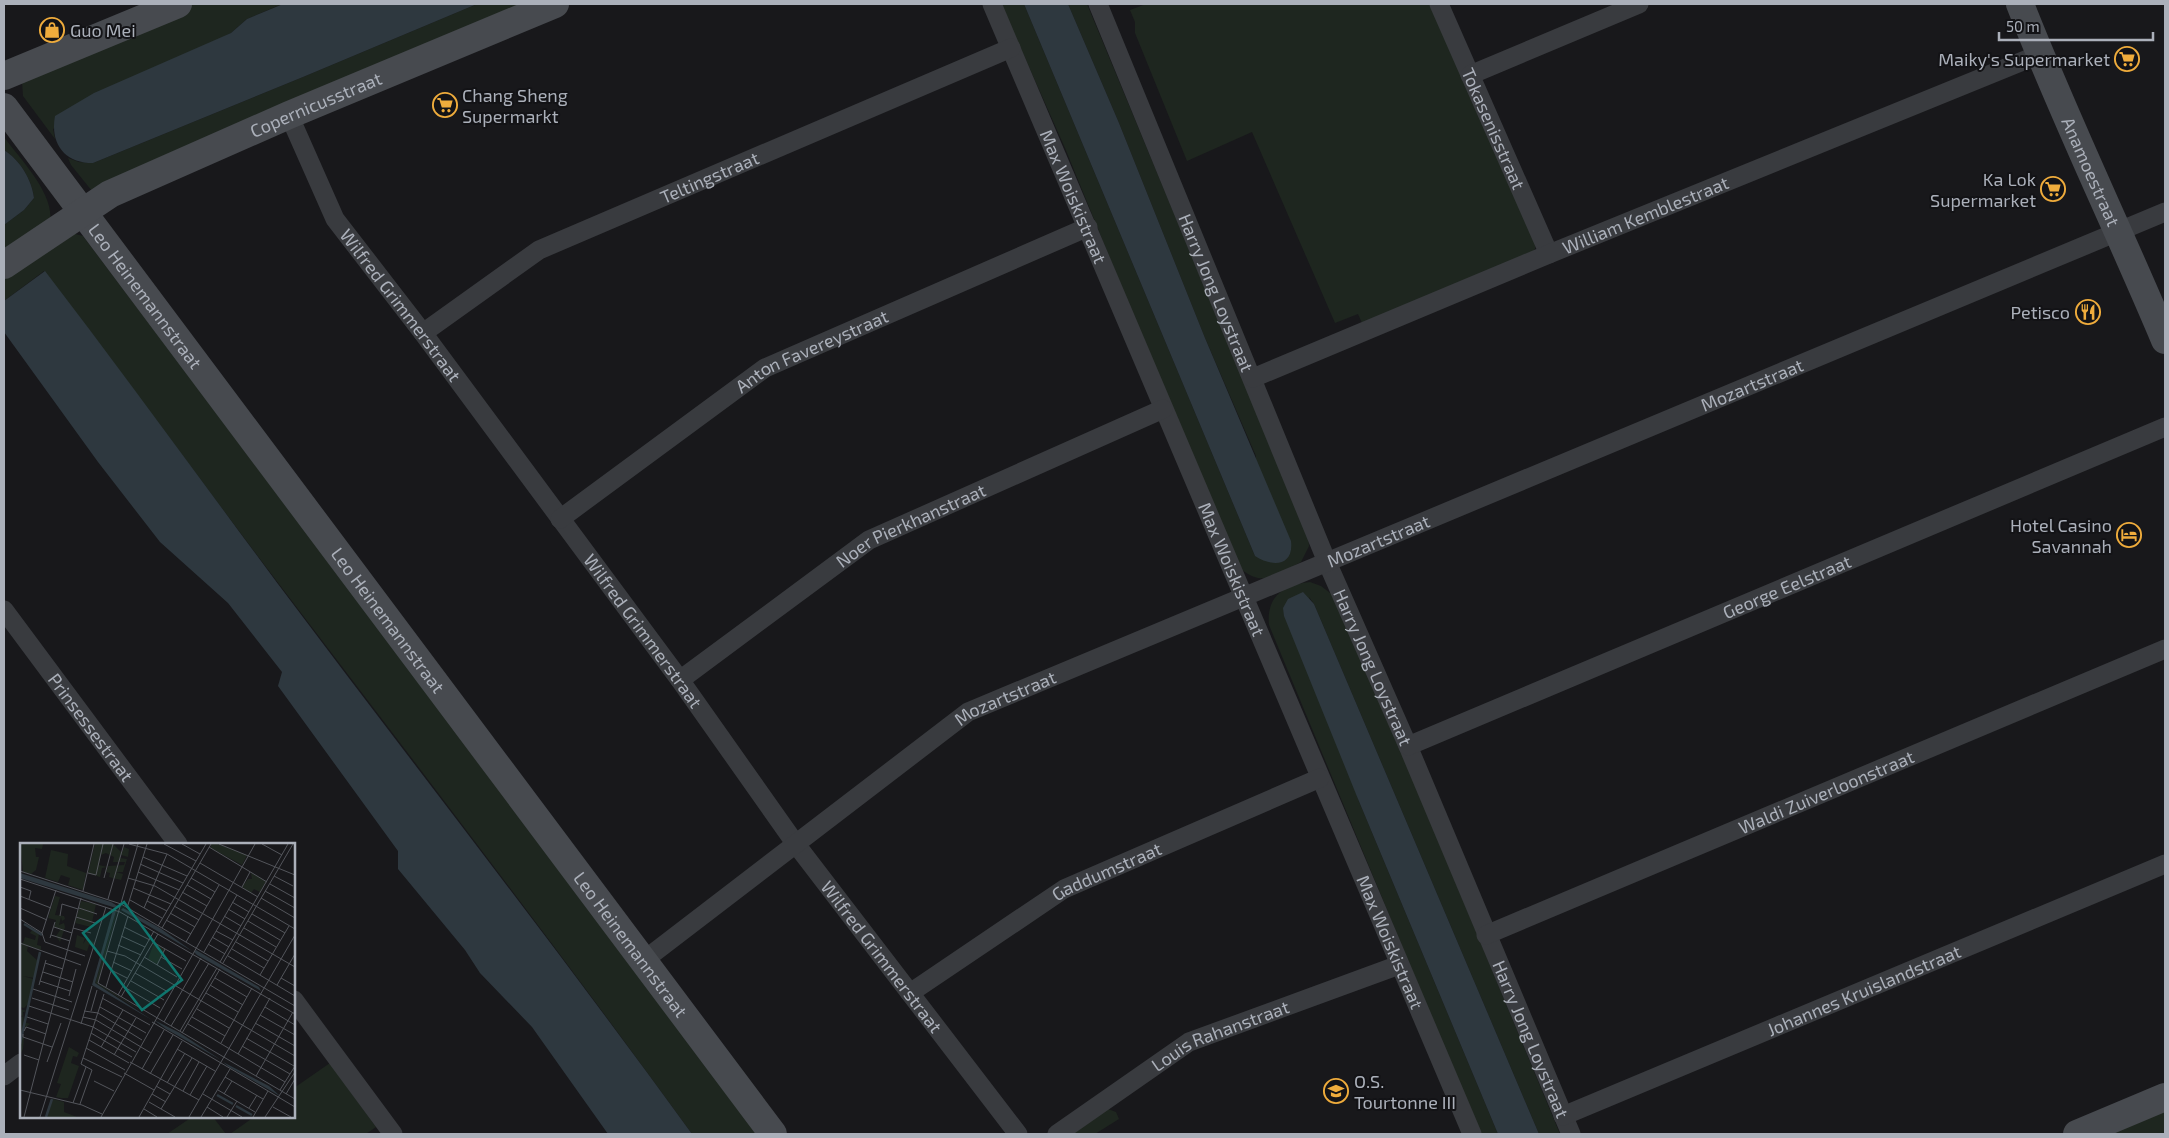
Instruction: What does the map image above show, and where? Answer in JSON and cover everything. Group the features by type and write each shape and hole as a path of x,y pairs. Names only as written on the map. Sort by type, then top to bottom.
{"street":[{"path":"4,76 138,12 178,4"},
{"name":"Copernicusstraat","path":"4,265 110,194 288,115 555,4"},
{"name":"Max Woiskistraat","path":"992,4 1088,227 1162,409 1472,1134"},
{"name":"Harry Jong Loystraat","path":"1101,4 1327,562 1408,746 1571,1134"},
{"name":"Tokasenisstraat","path":"1439,4 1550,254"},
{"path":"1470,75 1639,4"},
{"name":"Anamoestraat","path":"2020,4 2165,340"},
{"name":"Teltingstraat","path":"423,333 540,250 1011,48"},
{"name":"William Kemblestraat","path":"1253,378 1550,254 2040,54"},
{"name":"Leo Heinemannstraat","path":"9,114 773,1134"},
{"name":"Wilfred Grimmerstraat","path":"288,115 335,219 423,333 680,680 795,842 1018,1134"},
{"name":"Mozartstraat","path":"643,960 795,842 968,712 2165,212"},
{"name":"Anton Favereystraat","path":"560,519 765,368 1088,227"},
{"name":"Noer Pierkhanstraat","path":"680,680 869,540 1162,409"},
{"name":"George Eelstraat","path":"1408,746 2165,427"},
{"name":"Prinsessestraat","path":"4,610 177,843"},
{"name":"Waldi Zuiverloonstraat","path":"1486,935 2165,649"},
{"name":"Gaddumstraat","path":"910,993 1064,889 1320,778"},
{"name":"Johannes Kruislandstraat","path":"1563,1116 2165,864"},
{"name":"Louis Rahanstraat","path":"1057,1134 1189,1042 1399,965"},
{"path":"295,1001 393,1134"},
{"path":"4,1076 20,1064"},
{"path":"2076,1134 2165,1097"}],"shaded area":[{"path":"192,4 282,4 247,19 231,33 53,129 55,139 23,96 22,81 32,71"},
{"path":"283,4 477,4 93,163 74,159 61,150 55,135 55,116 94,93 231,33 247,19"},
{"path":"477,4 527,4 92,191 71,165 68,158 79,162 93,163"},
{"path":"1001,4 1024,4 1255,556 1256,456 1205,338 1119,123 1068,4 1087,4 1308,536 1309,546 1301,562 1279,574 1272,577 1258,578 1242,570 1153,364 1065,148"},
{"path":"1024,4 1068,4 1119,123 1205,338 1291,541 1291,550 1285,560 1275,563 1255,556"},
{"path":"1146,4 1432,4 1536,240 1535,249 1530,255 1362,323 1358,314 1335,323 1252,132 1187,161 1135,33 1135,22 1130,10"},
{"path":"4,137 42,189 50,211 50,222 4,256 4,225 24,210 34,198 31,184 24,171 15,159 4,150"},
{"path":"4,150 15,159 24,171 31,184 34,198 24,210 4,225"},
{"path":"75,234 83,236 759,1134 692,1134 540,928 44,271 4,301 4,279 67,236"},
{"path":"45,271 692,1134 608,1134 532,1027 480,973 465,950 398,869 398,851 278,686 282,672 228,603 160,542 98,462 4,332 4,301"},
{"path":"1310,582 1321,586 1334,596 1385,712 1560,1134 1539,1134 1314,604 1309,597 1358,799 1498,1134 1480,1134 1269,625 1270,607 1278,594 1292,586"},
{"path":"1303,592 1314,604 1539,1134 1498,1134 1284,616 1283,608 1288,599"},
{"path":"330,1063 376,1127 366,1134 230,1134 253,1118 295,1118 295,1087"},
{"path":"2165,1107 2165,1134 2102,1134"},
{"path":"1108,1109 1116,1112 1119,1119 1095,1134 1071,1134"},
{"path":"191,1118 214,1118 226,1134 167,1134"}],"place":[{"name":"Guo Mei","path":"52,30"},
{"name":"Maiky's Supermarket","path":"2127,59"},
{"name":"Chang Sheng Supermarkt","path":"445,105"},
{"name":"Ka Lok Supermarket","path":"2053,189"},
{"name":"Petisco","path":"2088,312"},
{"name":"Hotel Casino Savannah","path":"2129,535"},
{"name":"O.S. Tourtonne III","path":"1336,1091"}]}
